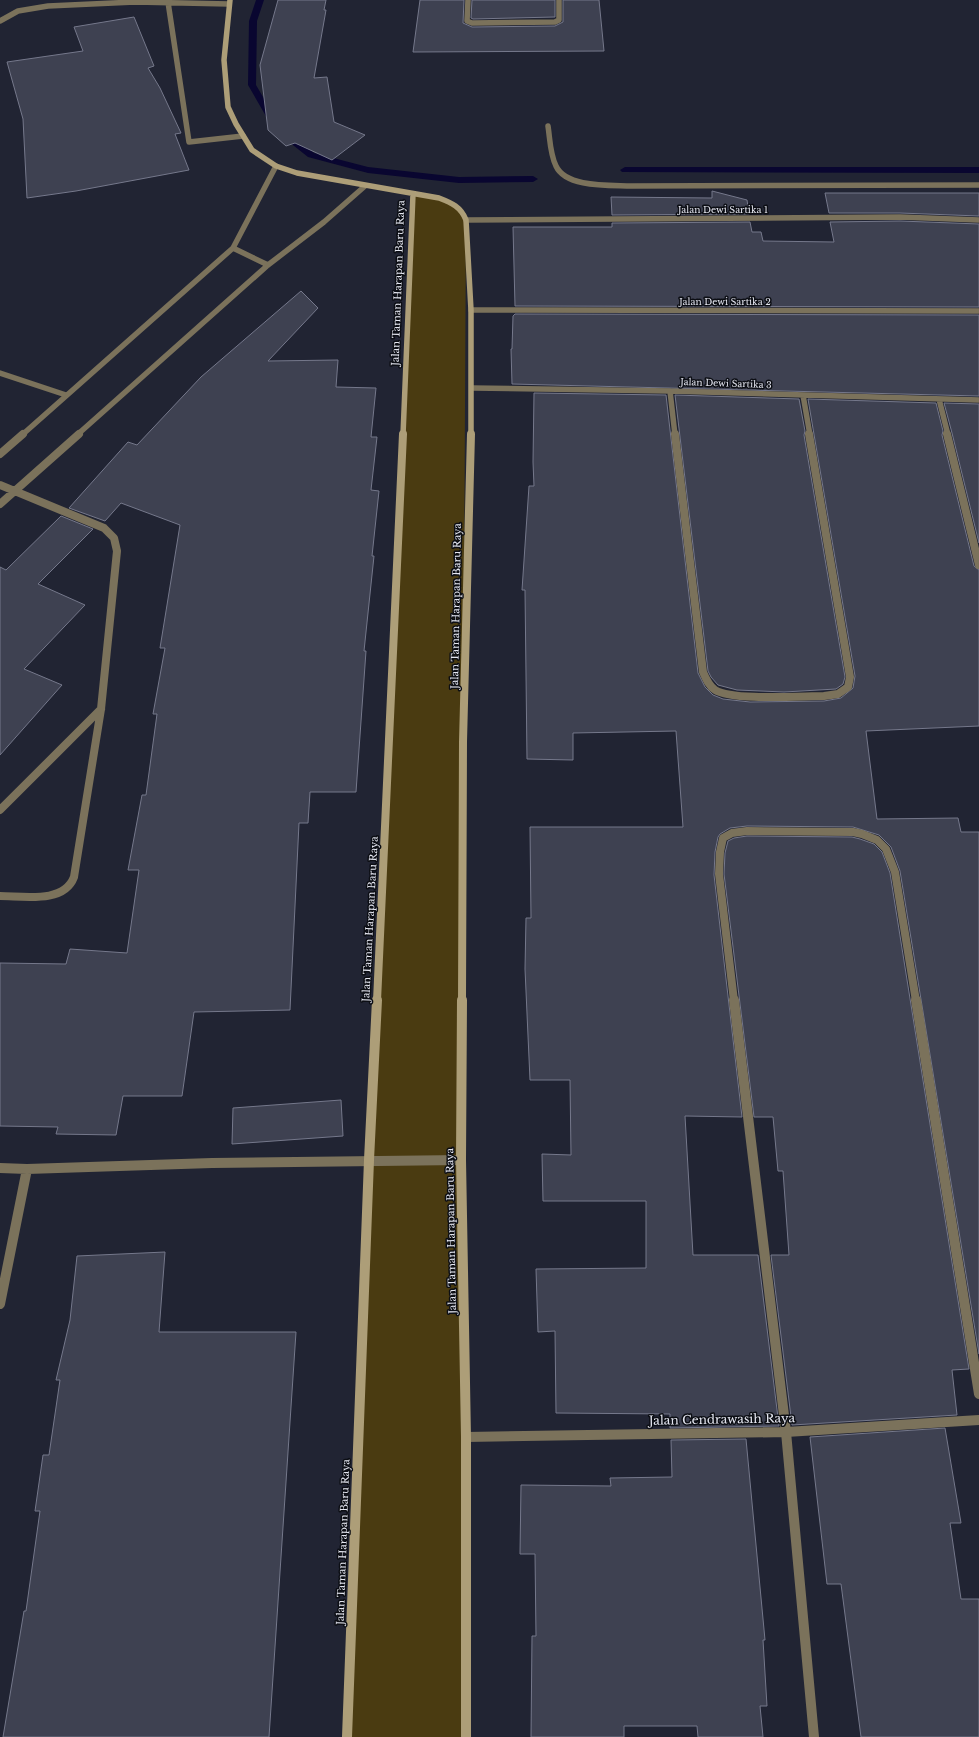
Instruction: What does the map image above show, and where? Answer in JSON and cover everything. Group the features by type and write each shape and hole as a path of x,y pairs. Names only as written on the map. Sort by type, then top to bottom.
{"street":[{"path":"468,0 466,18 467,21 472,23 555,22 559,20 559,0"},
{"path":"0,20 18,11 38,7 119,2 229,2 224,60 228,107 252,150 276,166 297,173 413,194"},
{"path":"168,2 189,142 243,136"},
{"path":"548,126 553,159 558,171 572,180 598,184 631,186 979,185"},
{"path":"0,454 66,394 233,248 276,166"},
{"path":"0,504 268,265 324,222 365,186"},
{"name":"Jalan Taman Harapan Baru Raya","path":"347,1737 369,1160 413,194 439,198 452,203 463,210 466,220 471,310 470,337 472,388 463,742 461,1160 466,1437 466,1737"},
{"name":"Jalan Dewi Sartika 1","path":"466,220 900,217 979,220"},
{"path":"233,248 268,265"},
{"name":"Jalan Dewi Sartika 2","path":"471,310 979,311"},
{"path":"0,373 66,394"},
{"name":"Jalan Dewi Sartika 3","path":"472,388 803,394 979,400"},
{"path":"670,391 703,672 707,682 714,690 723,694 737,696 824,696 838,694 848,687 850,677 803,394"},
{"path":"938,399 979,565"},
{"path":"0,485 104,528 113,536 117,543 101,709 75,875 71,885 66,890 55,895 0,896"},
{"path":"0,810 101,709"},
{"path":"814,1737 786,1432 718,874 723,838 732,833 747,831 853,832 869,835 881,842 891,855 979,1394"},
{"path":"0,1168 27,1169 369,1160 461,1160"},
{"path":"0,1304 27,1169"},
{"name":"Jalan Cendrawasih Raya","path":"466,1437 786,1432 979,1420"}],"shaded area":[{"path":"413,194 452,203 466,220 461,1160 464,1737 347,1737"}],"building":[{"path":"278,0 326,0 324,10 326,10 314,78 327,77 334,122 365,135 332,160 295,143 286,146 268,130 260,65"},
{"path":"420,0 464,0 463,23 472,27 555,26 563,22 563,0 599,0 604,51 413,52"},
{"path":"472,0 555,0 555,17 473,19 471,18"},
{"path":"134,17 154,66 148,68 160,88 181,133 175,134 189,170 76,191 27,198 23,119 7,62 83,51 74,27"},
{"path":"712,191 747,200 749,214 612,215 611,197 712,198"},
{"path":"825,193 979,193 979,216 900,213 829,213"},
{"path":"900,221 979,224 979,307 515,306 513,227 612,227 612,223 750,222 752,232 761,232 763,241 834,242 830,222"},
{"path":"301,291 318,308 268,361 338,360 336,387 376,388 371,437 377,437 371,490 379,491 364,651 366,651 356,792 310,792 308,823 299,823 290,1010 194,1012 182,1096 123,1096 116,1135 56,1134 58,1127 0,1126 0,963 66,964 70,949 127,953 139,870 128,870 142,795 146,795 157,714 153,714 165,648 160,648 180,525 121,503 105,521 69,508 128,442 137,445 201,377"},
{"path":"515,314 979,315 979,396 512,384 511,349 513,316"},
{"path":"534,393 666,395 698,673 705,687 713,695 723,699 750,702 824,701 841,698 853,688 855,676 808,399 936,403 943,431 942,435 974,566 979,570 979,726 866,731 877,819 958,818 961,832 979,832 979,1354 900,871 891,847 879,835 853,827 747,826 730,828 718,837 715,852 714,875 742,1117 685,1116 693,1255 758,1255 779,1426 670,1428 670,1414 556,1413 555,1331 538,1332 536,1269 646,1268 646,1201 543,1201 542,1154 571,1155 570,1080 530,1080 525,969 526,918 531,918 530,827 683,827 676,731 573,733 573,760 527,759 525,590 522,590 529,486 534,486"},
{"path":"675,395 799,399 845,677 843,684 836,689 784,692 737,690 718,685 711,677 708,671"},
{"path":"944,403 979,404 979,543 952,433"},
{"path":"61,516 93,529 38,584 85,605 24,669 62,685 0,755 0,567 6,570"},
{"path":"747,836 852,837 860,839 874,844 882,852 890,873 969,1369 952,1370 957,1415 792,1425 771,1255 789,1255 783,1171 778,1171 773,1117 754,1117 724,874 725,853 728,841 734,838"},
{"path":"341,1100 343,1136 232,1144 233,1108"},
{"path":"165,1252 159,1332 296,1332 269,1737 3,1737 24,1611 26,1611 40,1511 35,1511 43,1455 49,1455 60,1380 56,1380 70,1320 77,1256"},
{"path":"945,1428 961,1523 950,1523 961,1599 979,1599 979,1737 861,1737 841,1584 827,1584 810,1437"},
{"path":"746,1439 765,1640 763,1640 767,1706 760,1706 763,1737 698,1737 697,1726 624,1726 624,1737 531,1737 532,1636 536,1636 535,1554 520,1554 521,1485 611,1486 610,1478 672,1477 671,1440"}],"waterway":[{"path":"260,0 253,21 252,85 277,128 311,155 368,170 459,180 533,179"},
{"path":"625,170 979,170"}]}
